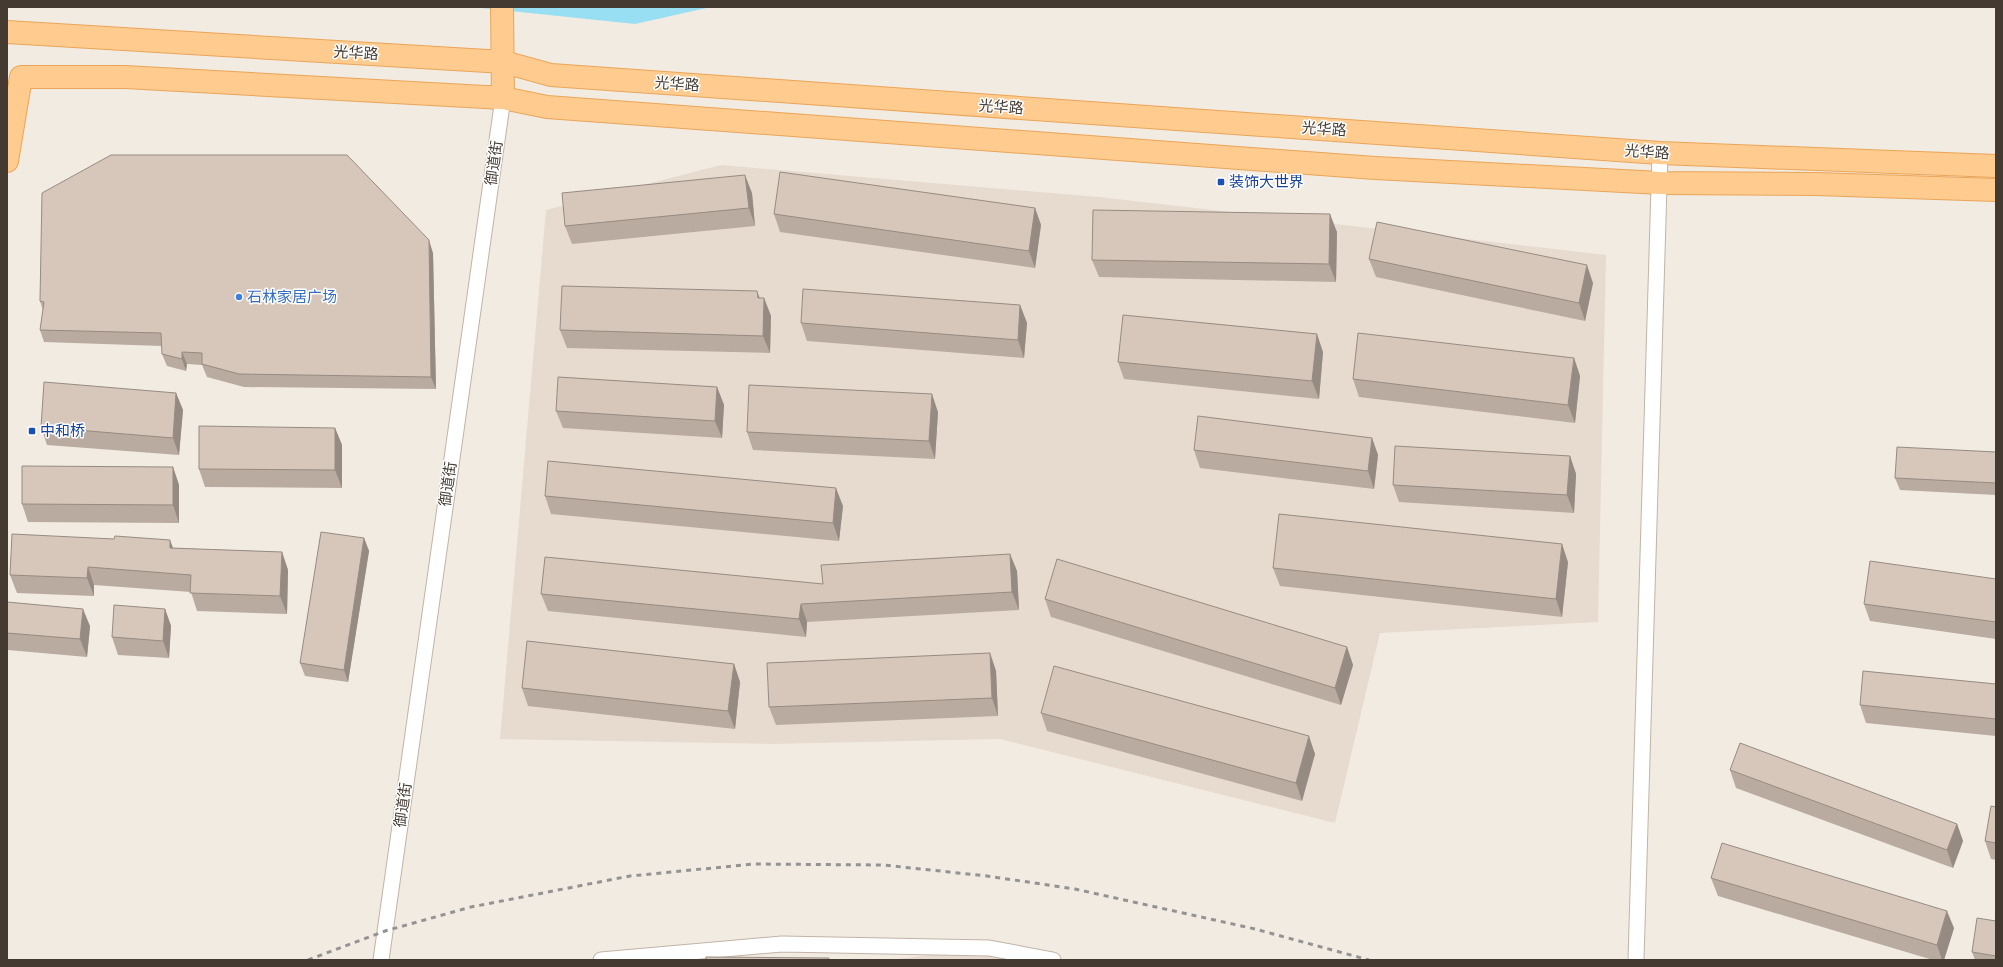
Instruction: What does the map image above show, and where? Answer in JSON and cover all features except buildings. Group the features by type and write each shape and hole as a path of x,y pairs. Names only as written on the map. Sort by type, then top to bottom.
{"main road":[{"path":"502,7 504,62 503,98"},
{"name":"光华路","path":"7,32 504,62 551,75 1660,153 1996,166"},
{"name":"光华路","path":"7,160 21,77 125,77 503,98 547,107 1375,168 1660,182 1816,184 1996,190"}],"street":[{"name":"御道街","path":"381,960 503,98"},
{"path":"1636,960 1660,153"},
{"path":"601,960 782,944 989,948 1053,960"}],"shaded area":[{"path":"721,165 1099,197 1606,255 1598,622 1380,633 1335,823 1000,739 772,744 500,739 546,210"},
{"path":"989,948 1034,960 889,960"}],"water":[{"path":"472,7 711,7 635,24"}],"railway":[{"path":"308,960 385,931 471,907 630,876 754,864 883,865 987,876 1075,889 1255,929 1369,960"}],"place":[{"name":"装饰大世界","path":"1221,182"},
{"name":"石林家居广场","path":"239,297"},
{"name":"中和桥","path":"32,431"}]}
